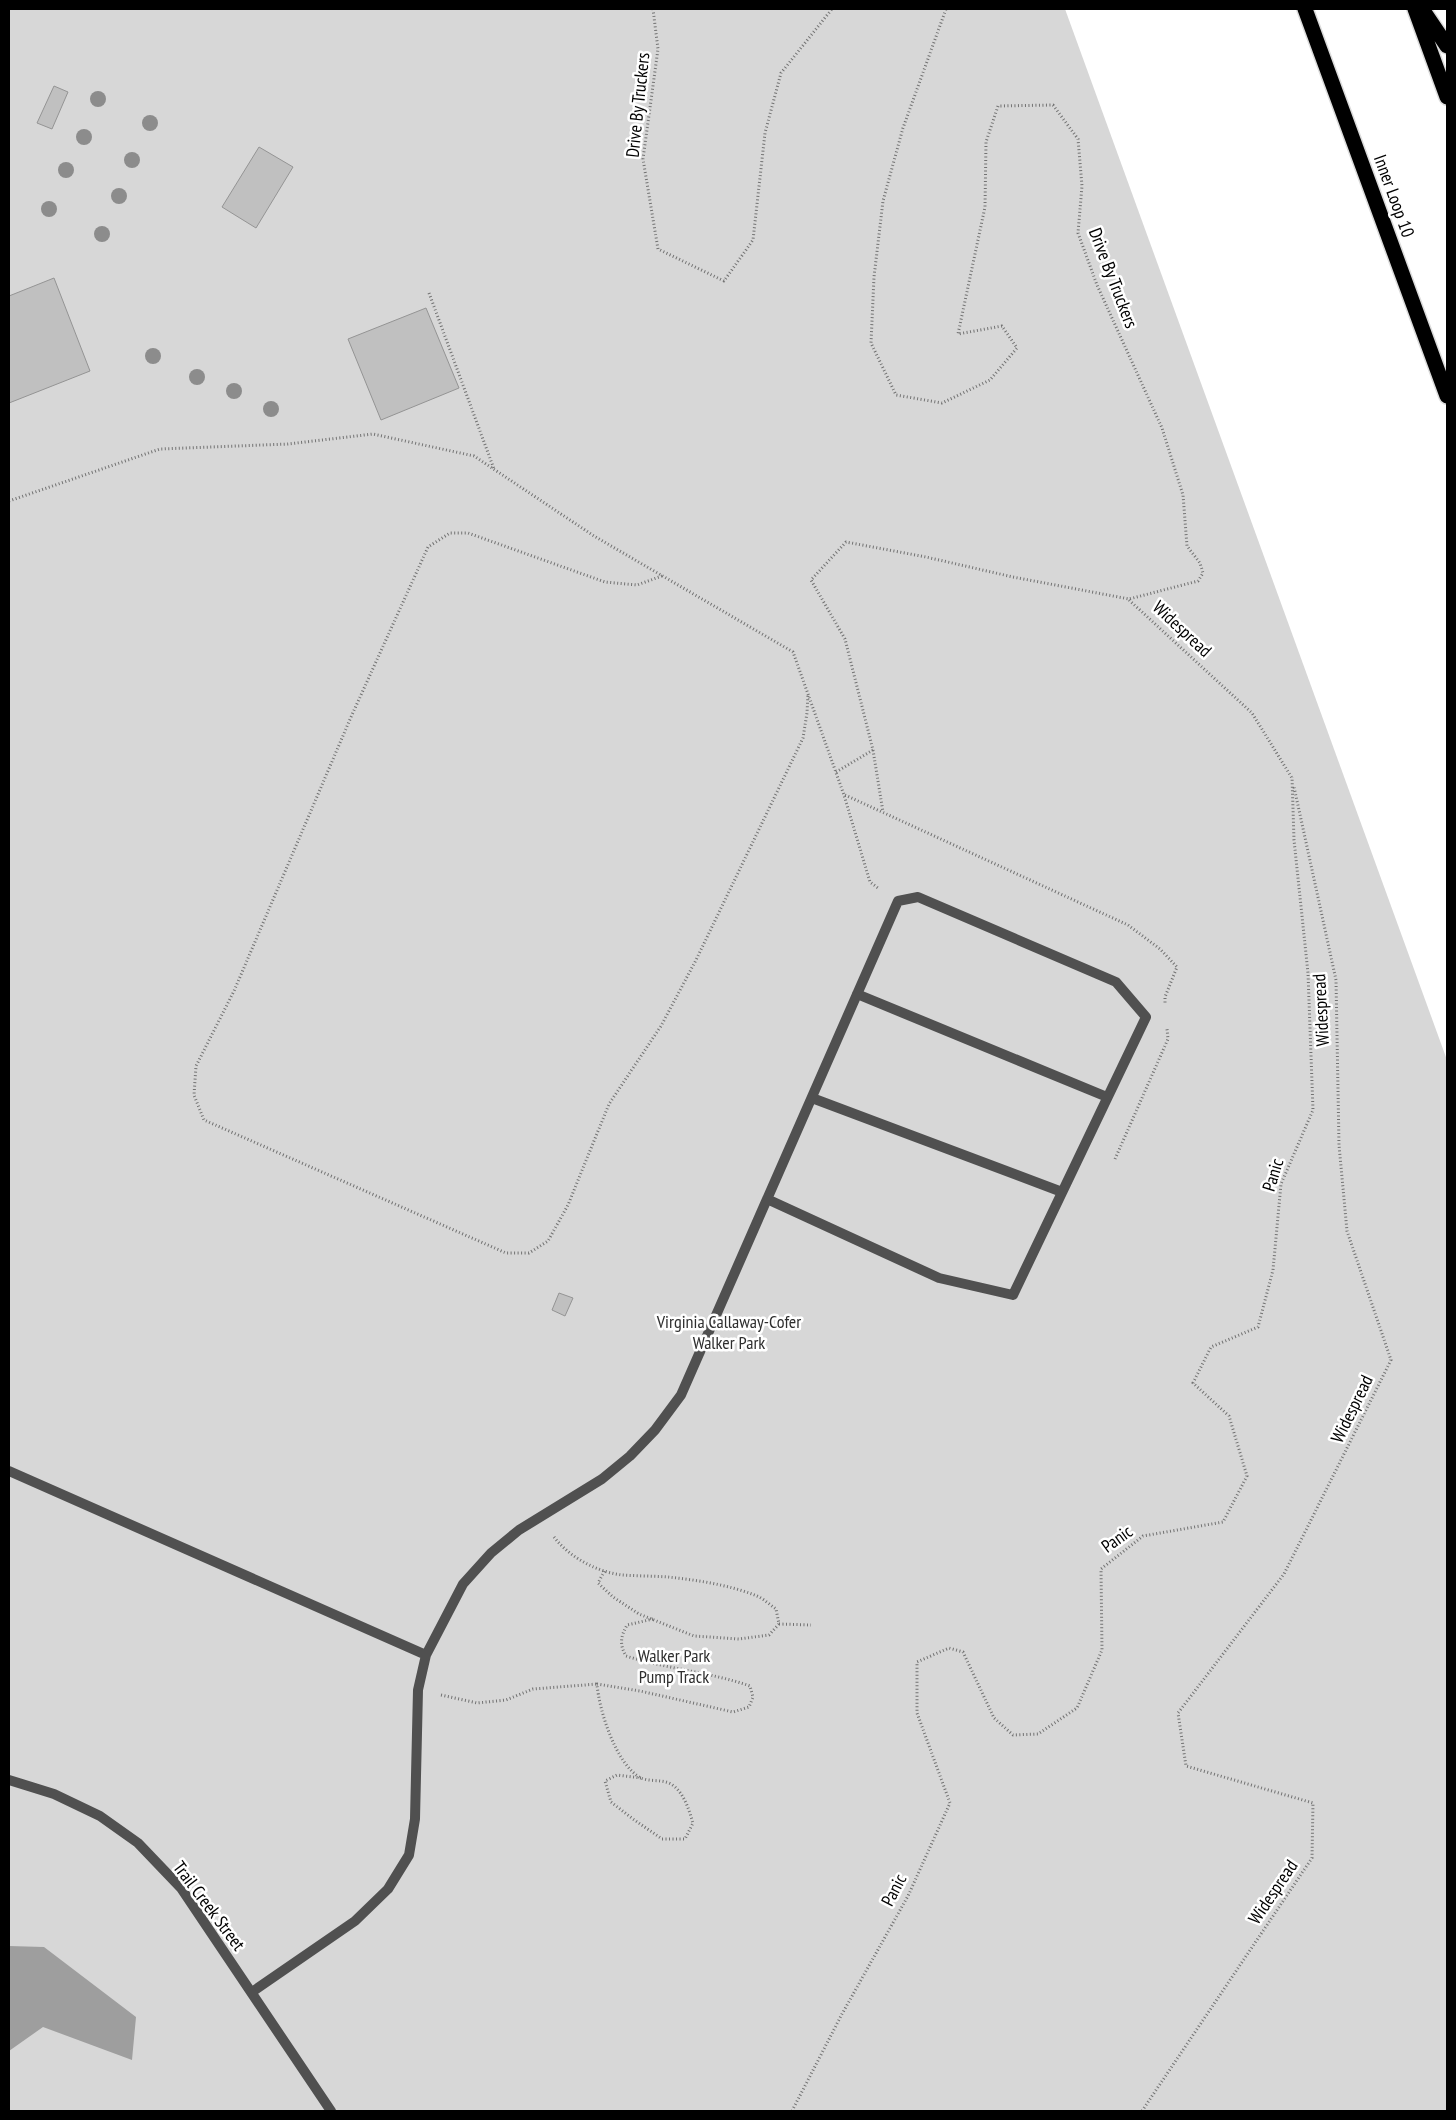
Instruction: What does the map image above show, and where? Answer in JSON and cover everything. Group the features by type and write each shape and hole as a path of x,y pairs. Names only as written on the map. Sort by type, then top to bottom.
{"highway":[{"name":"Inner Loop 10","path":"1305,9 1447,396"},
{"path":"1415,9 1447,98"},
{"path":"1422,9 1447,46"}],"street":[{"path":"252,1992 355,1921 388,1889 409,1855 415,1819 418,1690 426,1655 463,1584 491,1553 519,1530 602,1479 630,1456 655,1430 681,1395 898,900 918,896 1116,982 1146,1017 1013,1295 939,1278 767,1199"},
{"path":"857,994 1107,1097"},
{"path":"812,1098 1062,1192"},
{"path":"9,1471 426,1655"},
{"name":"Trail Creek Street","path":"9,1780 54,1794 100,1816 138,1843 180,1888 331,2111"}],"path":[{"name":"Drive By Truckers","path":"653,9 658,49 643,159 658,249 724,281 753,240 765,132 781,73 832,9"},
{"name":"Drive By Truckers","path":"883,812 873,750 845,639 811,580 846,542 1129,599 1198,581 1203,573 1200,564 1187,546 1183,495 1162,428 1097,285 1078,233 1082,186 1078,139 1053,105 998,106 986,142 985,207 958,334 1002,326 1017,348 990,380 942,403 896,394 871,343 874,277 883,201 903,128 946,9"},
{"path":"429,293 494,469"},
{"path":"9,501 160,449 288,444 373,434 474,456 594,536 793,652 836,772 870,882 898,900"},
{"path":"662,576 637,585 605,582 468,534 450,533 428,547 351,717 234,991 196,1066 194,1095 204,1120 506,1253 529,1253 548,1241 568,1205 609,1104 661,1026 696,960 803,738 808,713 808,694"},
{"name":"Widespread","path":"1129,599 1252,712 1292,777 1336,980 1339,1145 1347,1231 1391,1360 1284,1574 1178,1713 1186,1766 1313,1803 1312,1858 1142,2111"},
{"path":"836,772 873,750"},
{"name":"Panic","path":"792,2111 842,2014 908,1896 950,1803 917,1713 917,1662 949,1648 964,1652 994,1718 1013,1735 1038,1734 1077,1708 1102,1650 1101,1569 1143,1536 1223,1522 1247,1476 1229,1416 1193,1383 1211,1347 1258,1327 1273,1270 1281,1184 1313,1110 1308,973 1294,840 1292,777"},
{"path":"539,1518 560,1545 587,1564 620,1574 669,1577 720,1585 759,1597 776,1609 779,1624"},
{"path":"605,1570 598,1583 613,1597 639,1614 694,1636 739,1639 770,1635 779,1624"},
{"path":"418,1690 477,1703 506,1700 533,1689 597,1684 676,1698 733,1712 749,1708 753,1697 750,1686 724,1677 684,1671 626,1656 621,1647 622,1635 628,1625 653,1619"},
{"path":"779,1624 811,1625"},
{"path":"597,1684 598,1698 624,1765 641,1778 671,1784 685,1800 693,1824 685,1839 662,1839 611,1802 605,1781 617,1775 641,1778"}],"green space":[{"name":"Virginia Callaway-Cofer Walker Park","path":"9,9 1065,9 1447,1060 1447,2111 9,2111"}],"shaded area":[{"path":"9,1946 44,1947 136,2017 132,2060 43,2027 9,2051"}],"building":[{"path":"54,86 68,92 52,129 37,123"},
{"path":"259,147 293,167 256,228 222,207"},
{"path":"54,278 90,371 9,403 9,296"},
{"path":"426,308 459,388 381,420 348,339"},
{"path":"559,1293 573,1298 565,1316 552,1310"}],"park label":[{"name":"Walker Park Pump Track","path":"674,1666"}]}
